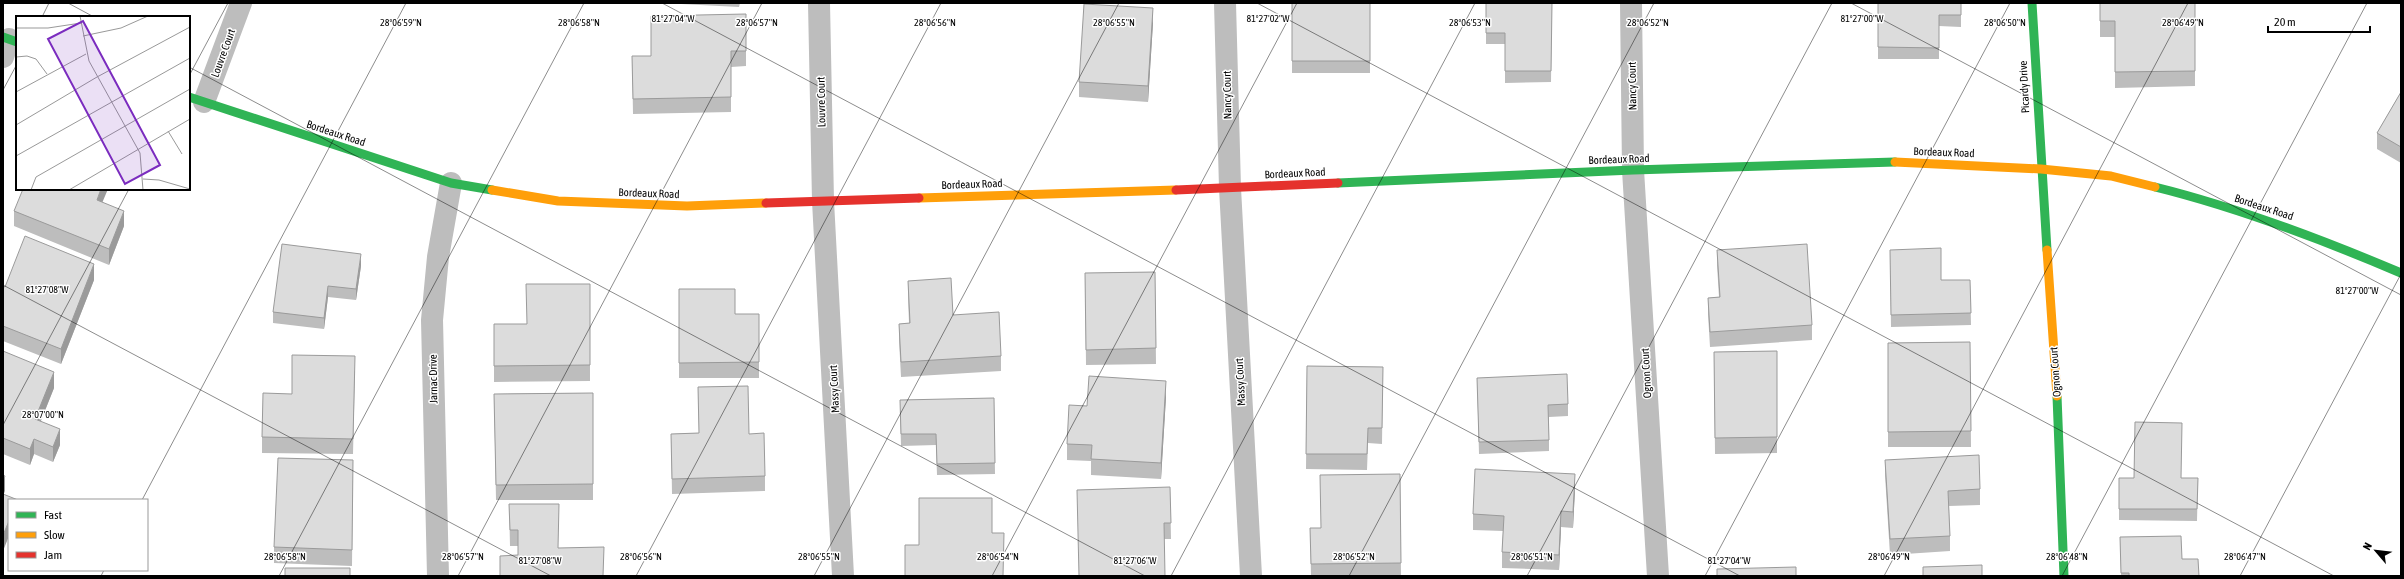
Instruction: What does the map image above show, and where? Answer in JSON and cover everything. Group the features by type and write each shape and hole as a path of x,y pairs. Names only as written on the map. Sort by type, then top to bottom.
{"street":[{"name":"Louvre Court","path":"197,100 241,3"},
{"name":"Louvre Court","path":"819,3 823,201"},
{"name":"Nancy Court","path":"1225,3 1230,188"},
{"name":"Nancy Court","path":"1631,3 1633,170"},
{"name":"Picardy Drive","path":"2032,3 2041,169"},
{"name":"Bordeaux Road","path":"197,100 451,183 558,201 687,206 1230,188 1633,170 1903,162 2041,169 2111,176 2197,198 2308,234 2401,272"},
{"name":"Ognon Court","path":"2041,169 2057,389 2064,576"},
{"name":"Ognon Court","path":"1633,170 1658,576"},
{"name":"Jarnac Drive","path":"438,576 432,320 438,257 451,183"},
{"name":"Massy Court","path":"1230,188 1251,576"},
{"name":"Massy Court","path":"823,201 843,576"}],"building":[{"path":"1292,3 1370,3 1370,61 1292,61"},
{"path":"1486,3 1552,3 1551,71 1505,71 1505,33 1486,33"},
{"path":"1878,3 1961,3 1961,15 1939,15 1939,48 1878,47"},
{"path":"2100,3 2195,3 2195,71 2115,72 2115,21 2100,21"},
{"path":"1084,4 1153,8 1148,86 1079,82"},
{"path":"746,14 746,51 731,51 731,97 633,99 632,56 651,56 651,16"},
{"path":"2401,92 2401,147 2377,133"},
{"path":"23,190 101,190 97,200 124,211 109,249 14,211"},
{"path":"25,236 94,264 61,349 3,326 3,286 5,287"},
{"path":"282,244 361,254 356,289 328,286 324,318 273,312"},
{"path":"1807,244 1812,325 1710,332 1708,298 1720,297 1717,250"},
{"path":"1941,248 1941,280 1970,280 1971,313 1891,315 1890,250"},
{"path":"1155,272 1156,348 1086,350 1085,273"},
{"path":"951,278 953,315 999,312 1001,356 901,362 899,324 910,323 908,281"},
{"path":"526,284 590,284 590,365 494,366 494,324 527,324"},
{"path":"679,289 735,289 735,314 759,314 759,362 679,363"},
{"path":"1970,342 1971,431 1888,432 1888,343"},
{"path":"3,351 54,372 35,419 60,429 53,447 34,439 30,449 3,438"},
{"path":"1777,351 1777,437 1715,438 1714,352"},
{"path":"292,355 355,356 353,439 262,437 263,393 292,394"},
{"path":"1307,366 1383,367 1382,428 1368,428 1367,454 1306,454"},
{"path":"1567,374 1568,404 1548,405 1549,440 1479,442 1477,378"},
{"path":"1089,376 1166,381 1161,463 1091,459 1092,445 1067,444 1069,405 1087,406"},
{"path":"748,386 749,434 764,433 765,476 672,479 671,434 699,433 698,387"},
{"path":"593,393 593,484 496,485 494,394"},
{"path":"994,398 995,463 937,464 936,434 901,434 900,400"},
{"path":"2135,422 2182,423 2181,478 2198,478 2197,509 2119,509 2119,478 2134,478"},
{"path":"1979,455 1980,489 1948,491 1950,536 1890,539 1885,460"},
{"path":"278,458 353,460 352,550 274,547"},
{"path":"1475,469 1575,474 1573,512 1561,511 1559,555 1502,552 1504,516 1473,514"},
{"path":"1400,474 1401,563 1311,564 1310,528 1321,528 1320,475"},
{"path":"1170,487 1171,523 1164,523 1165,576 1079,576 1077,490"},
{"path":"3,494 16,499 8,499 8,523 3,535"},
{"path":"919,498 992,498 992,533 1004,533 1003,576 905,576 905,545 919,545"},
{"path":"509,504 559,504 558,548 604,547 603,576 500,576 500,556 518,555 518,530 510,530"},
{"path":"2181,536 2182,559 2198,559 2199,576 2129,576 2129,573 2121,573 2120,537"},
{"path":"1982,565 1982,576 1923,576 1923,567"},
{"path":"1796,567 1796,576 1717,576 1717,569"},
{"path":"285,568 350,568 350,576 285,576"}],"traffic: fast":[{"path":"2032,3 2047,250"},
{"path":"3,37 16,42"},
{"path":"190,97 451,183 492,190"},
{"path":"1338,183 1633,170 1895,162"},
{"path":"2155,187 2249,214 2341,248 2401,273"},
{"path":"2057,396 2064,576"}],"traffic: slow":[{"path":"1895,162 2041,169 2111,176 2155,187"},
{"path":"492,190 558,201 687,206 766,203"},
{"path":"919,198 1176,190"},
{"path":"2047,250 2057,396"}],"traffic: jam":[{"path":"1176,190 1338,183"},
{"path":"766,203 919,198"}]}
